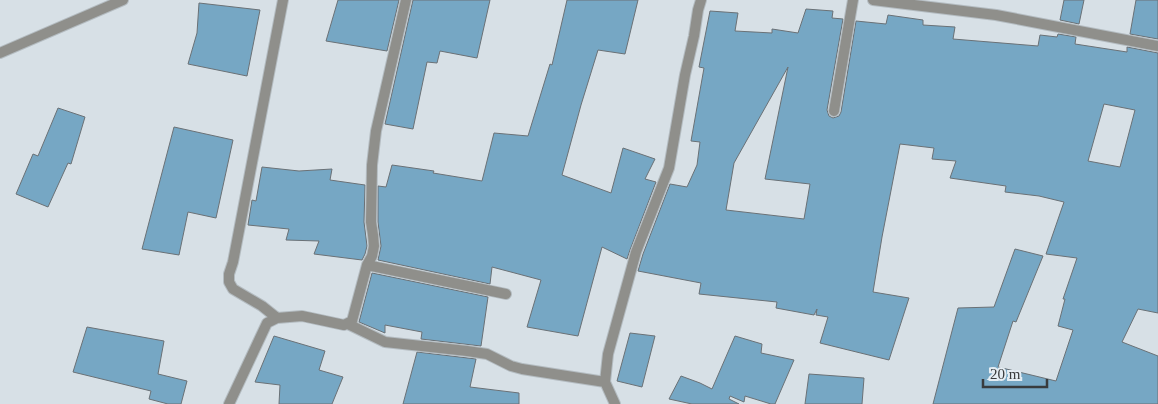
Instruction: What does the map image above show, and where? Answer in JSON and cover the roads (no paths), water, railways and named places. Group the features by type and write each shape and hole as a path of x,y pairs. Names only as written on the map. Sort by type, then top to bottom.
{"street":[{"path":"0,53 123,0"},
{"path":"277,318 262,306 233,289 229,282 229,274 282,0"},
{"path":"348,324 352,321 374,246 371,213 372,165 376,131 406,0"},
{"path":"615,404 605,382 608,354 636,252 669,168 685,75 701,0"},
{"path":"834,111 853,0"},
{"path":"873,0 996,15 1158,46"},
{"path":"367,265 506,294"},
{"path":"229,404 267,323 277,318 302,316 344,325 348,324 385,342 487,354 511,366 522,369 605,382"}]}
